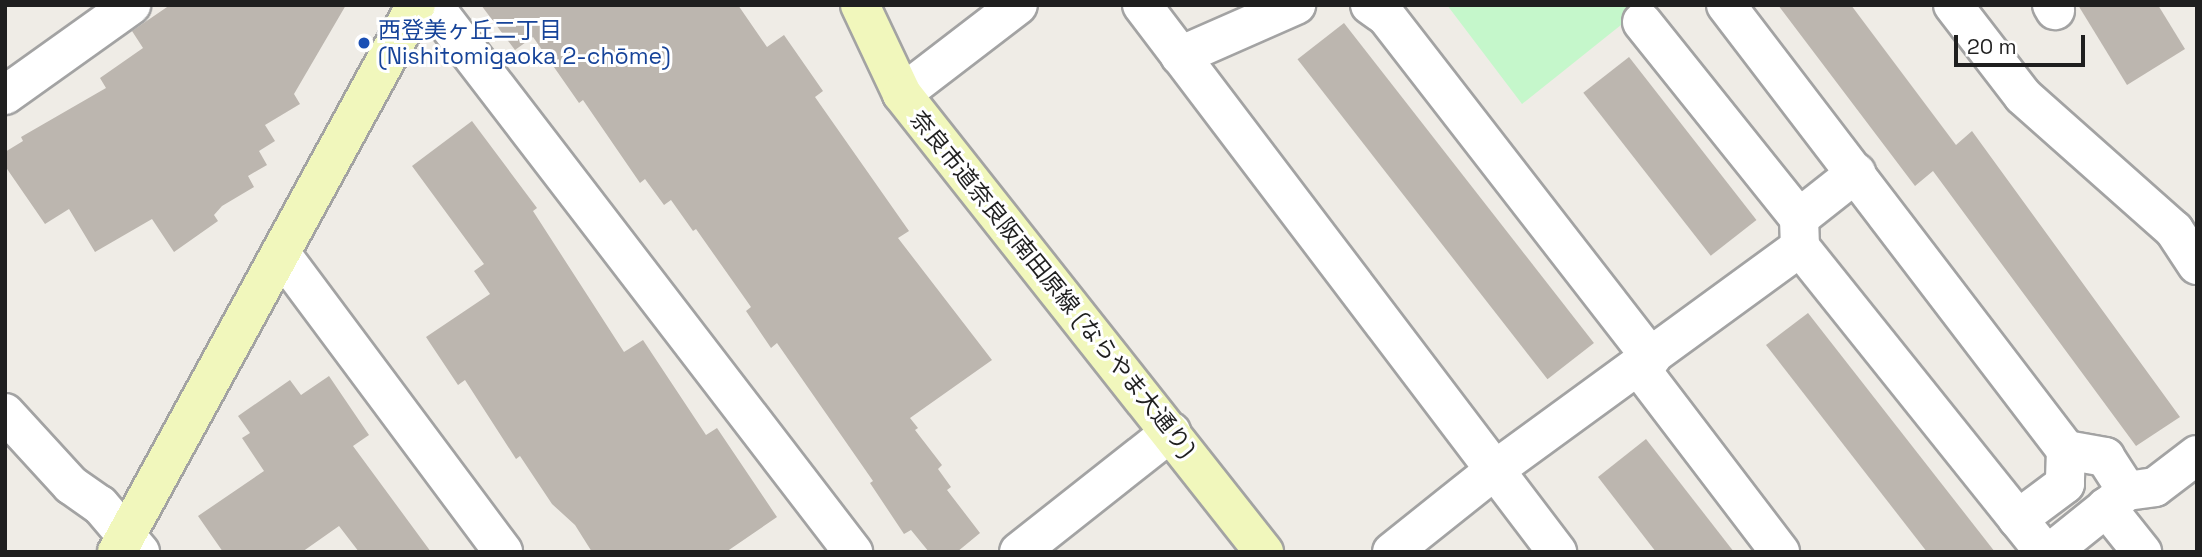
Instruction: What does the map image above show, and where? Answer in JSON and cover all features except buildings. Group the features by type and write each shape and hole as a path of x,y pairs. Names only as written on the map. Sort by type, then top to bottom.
{"street":[{"path":"5,95 131,5"},
{"path":"7,420 71,485 100,505 128,546 416,5"},
{"path":"433,5 853,552"},
{"name":"奈良市道奈良阪南田原線 (ならやま大通り)","path":"860,5 902,94 1264,552"},
{"path":"902,94 1018,5"},
{"path":"1142,5 1557,552"},
{"path":"1180,56 1296,5"},
{"path":"1370,5 1386,16 1645,362 1780,552"},
{"path":"1726,5 2066,450 2065,484 2018,519"},
{"path":"1953,5 2023,96 2174,230 2197,265"},
{"path":"1642,22 2044,552"},
{"path":"1392,552 1496,470 1645,362 1799,232 1856,173"},
{"path":"282,255 503,552"},
{"path":"1019,552 1171,432"},
{"path":"2066,450 2105,457 2116,499 2142,552"},
{"path":"2051,552 2116,499 2155,487 2197,455"}],"green space":[{"path":"1447,5 1646,5 1522,104"}],"place":[{"name":"西登美ヶ丘二丁目 (Nishitomigaoka 2-chōme)","path":"364,43"}]}
